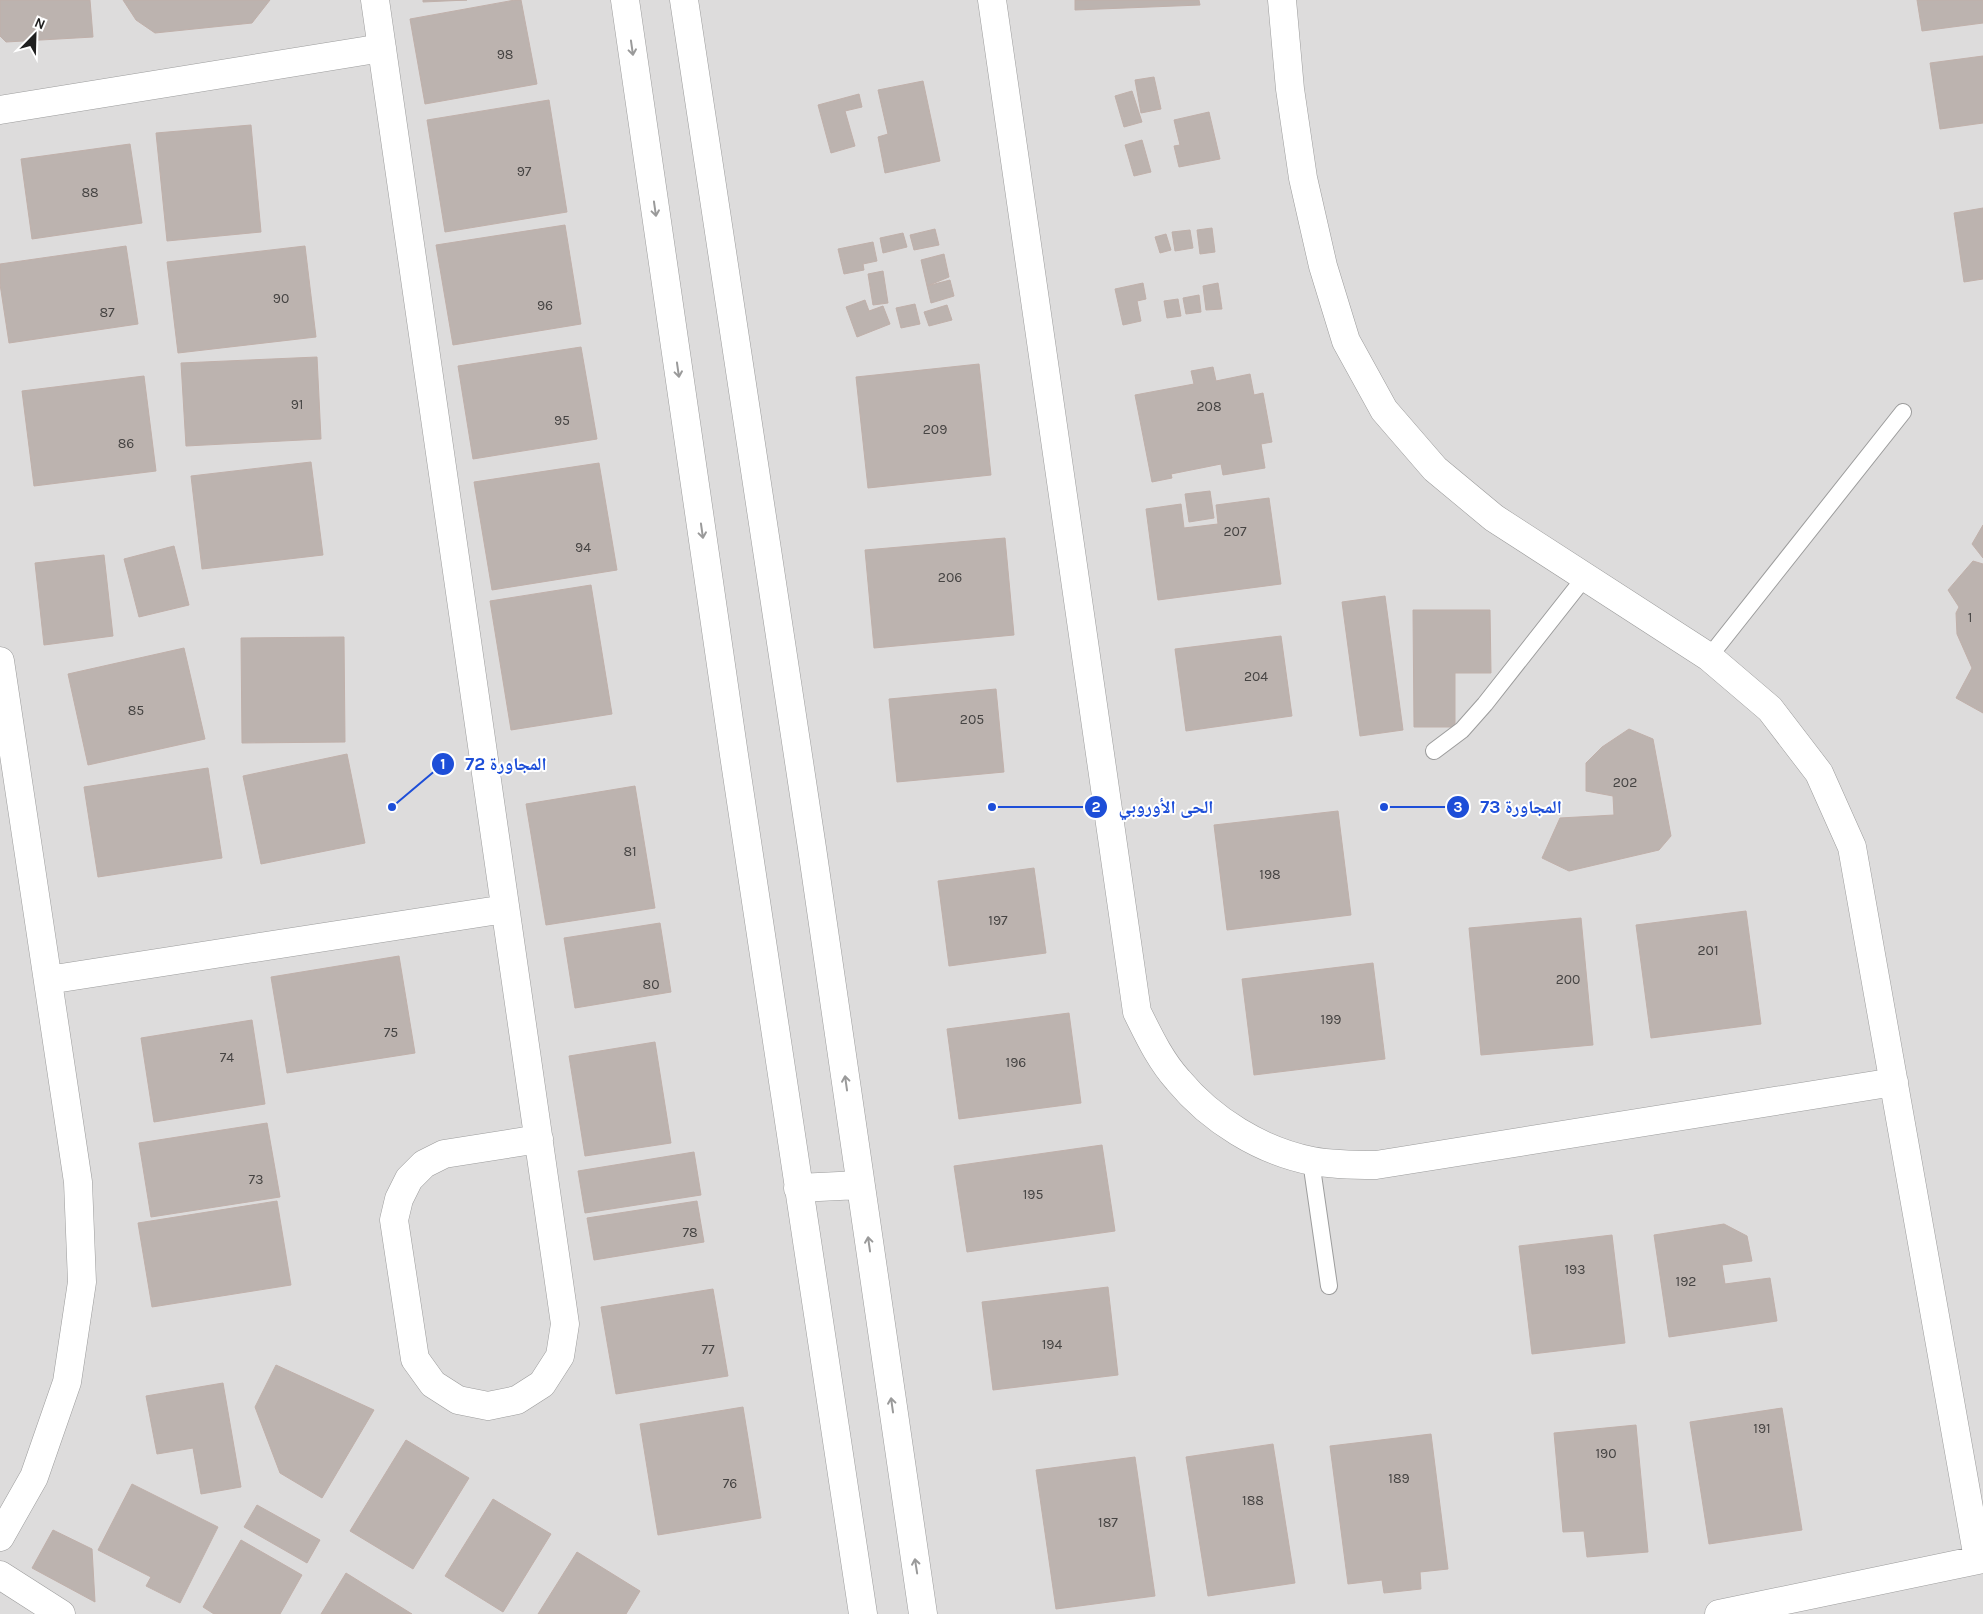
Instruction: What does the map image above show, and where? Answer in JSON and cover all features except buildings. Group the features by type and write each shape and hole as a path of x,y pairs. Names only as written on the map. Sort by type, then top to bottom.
{"street":[{"path":"375,0 566,1324 560,1356 542,1384 517,1400 488,1406 458,1400 433,1384 415,1359 394,1220 399,1199 409,1179 424,1164 444,1154 539,1139"},
{"path":"625,0 731,736 863,1614"},
{"path":"684,0 812,848 923,1614"},
{"path":"992,0 1138,1012 1155,1047 1178,1080 1205,1108 1237,1132 1273,1150 1311,1161 1343,1165 1376,1165 1894,1082"},
{"path":"1282,0 1290,89 1303,178 1323,266 1346,341 1384,410 1435,469 1494,518 1709,657 1770,709 1819,773 1852,847 1980,1559 1719,1614"},
{"path":"0,110 382,48"},
{"path":"0,661 78,1182 82,1282 67,1382 34,1477 0,1537"},
{"path":"48,980 505,909"},
{"path":"798,1188 860,1185"},
{"path":"0,1575 61,1614"}],"lane":[{"path":"1709,657 1903,412"},
{"path":"1434,751 1462,730 1486,704 1585,577"},
{"path":"1311,1161 1329,1286"}],"shaded area":[{"path":"0,0 1983,0 1983,1614 0,1614"}],"place":[{"name":"المجاورة 72","path":"392,807"},
{"name":"الحى الأوروبي","path":"992,807"},
{"name":"المجاورة 73","path":"1384,807"}]}
